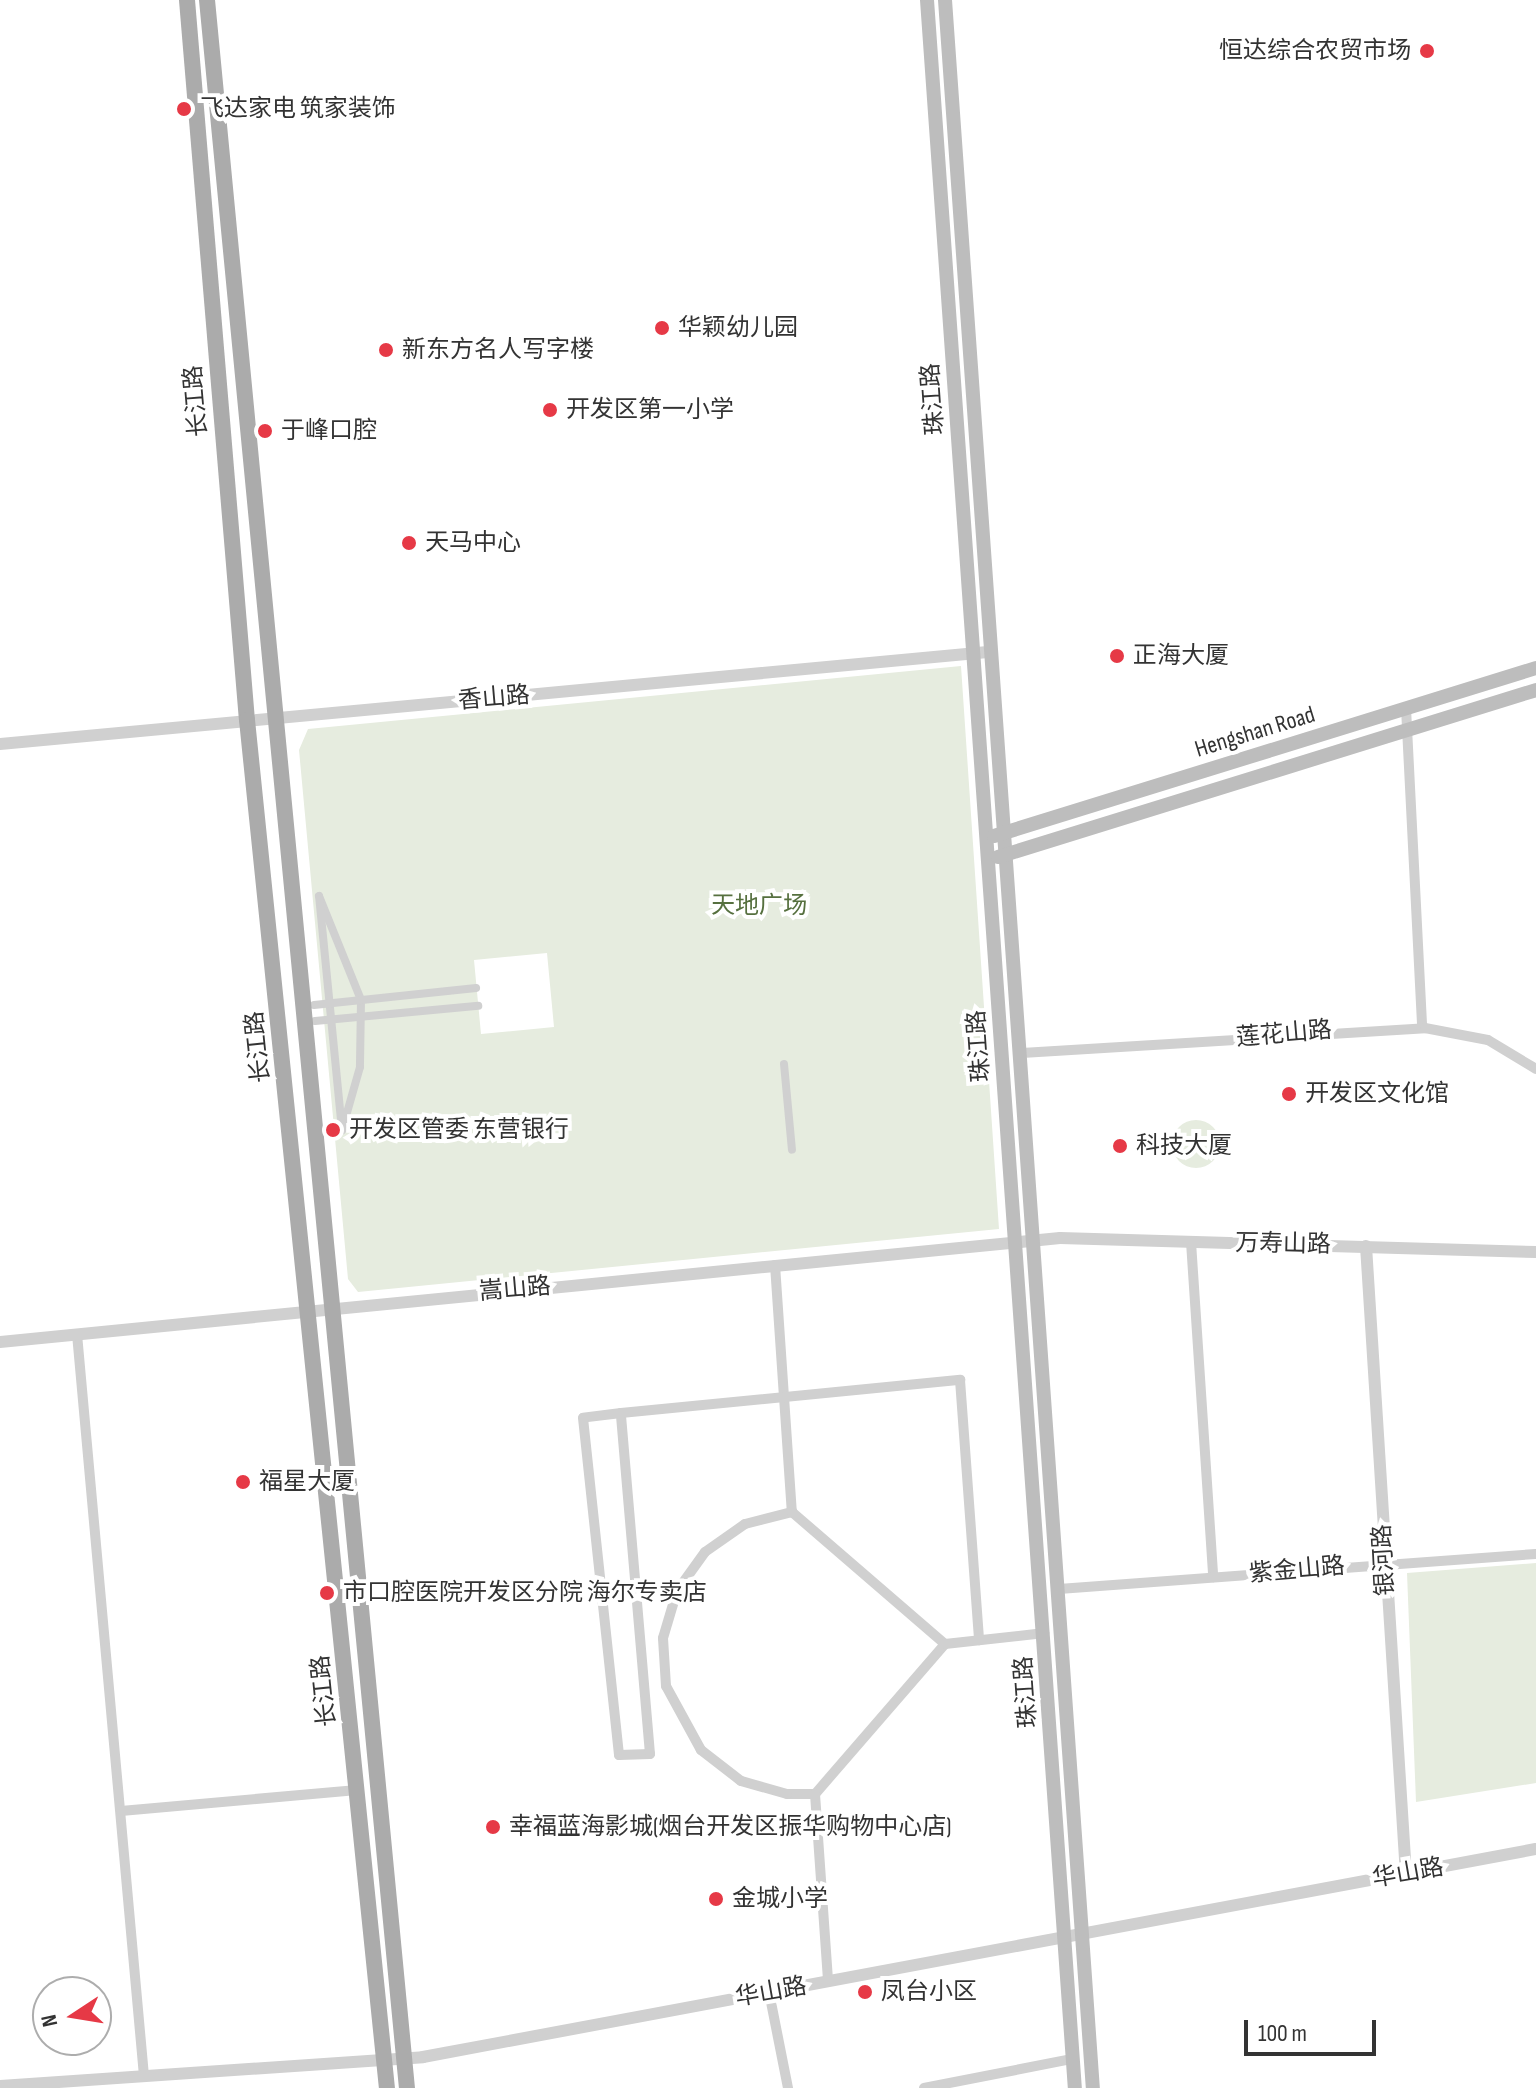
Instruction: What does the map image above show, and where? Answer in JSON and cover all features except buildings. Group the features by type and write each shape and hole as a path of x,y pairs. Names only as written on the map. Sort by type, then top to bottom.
{"main road":[{"name":"长江路","path":"187,0 247,720 310,1310 387,2088"},
{"name":"长江路","path":"207,0 272,717 407,2088"},
{"name":"珠江路","path":"927,0 980,652"},
{"path":"945,0 980,652 994,836 1005,855 1022,1053 1031,1242 1059,1589 1093,2088"},
{"name":"Hengshan Road","path":"994,836 1536,668"},
{"name":"Hengshan Road","path":"988,859 1536,690"},
{"name":"珠江路","path":"994,836 988,859 1075,2088"}],"street":[{"name":"香山路","path":"0,744 980,652"},
{"path":"1406,708 1422,1028"},
{"path":"319,896 361,1000 360,1067 342,1130 319,896"},
{"path":"314,1005 476,988"},
{"path":"315,1021 478,1006"},
{"name":"莲花山路","path":"1022,1053 1422,1028 1488,1040 1536,1069"},
{"path":"784,1064 792,1150"},
{"name":"嵩山路","path":"0,1342 1031,1242"},
{"name":"万寿山路","path":"1031,1242 1191,1242 1536,1252"},
{"path":"1191,1242 1213,1577"},
{"name":"银河路","path":"1366,1246 1406,1874"},
{"path":"775,1265 792,1512 945,1644"},
{"path":"77,1334 144,2076"},
{"path":"621,1413 650,1754 619,1755 583,1418 621,1413 785,1395 960,1380 979,1640"},
{"path":"792,1512 745,1524 705,1552 684,1581 663,1638 666,1686 685,1729 719,1766 762,1788 815,1794"},
{"name":"紫金山路","path":"1059,1589 1536,1554"},
{"path":"828,1981 815,1794 945,1644 1044,1633"},
{"path":"121,1811 357,1790"},
{"name":"华山路","path":"0,2086 405,2058 1536,1849"},
{"path":"769,1992 788,2088"},
{"path":"924,2088 1072,2059"}],"green space":[{"name":"天地广场","path":"961,666 999,1229 358,1292 348,1279 299,750 308,729","holes":["547,953 554,1027 481,1034 474,960"]},
{"path":"1196,1120 1213,1127 1220,1144 1213,1161 1196,1168 1179,1161 1172,1144 1179,1127"},
{"path":"1536,1563 1536,1783 1416,1802 1407,1573"}],"place":[{"name":"恒达综合农贸市场","path":"1427,51"},
{"name":"飞达家电 筑家装饰","path":"184,109"},
{"name":"华颖幼儿园","path":"662,328"},
{"name":"新东方名人写字楼","path":"386,350"},
{"name":"开发区第一小学","path":"550,410"},
{"name":"于峰口腔","path":"265,431"},
{"name":"天马中心","path":"409,543"},
{"name":"正海大厦","path":"1117,656"},
{"name":"开发区文化馆","path":"1289,1094"},
{"name":"开发区管委 东营银行","path":"333,1130"},
{"name":"科技大厦","path":"1120,1146"},
{"name":"福星大厦","path":"243,1482"},
{"name":"市口腔医院开发区分院 海尔专卖店","path":"327,1593"},
{"name":"幸福蓝海影城(烟台开发区振华购物中心店)","path":"493,1827"},
{"name":"金城小学","path":"716,1899"},
{"name":"凤台小区","path":"865,1992"}]}
